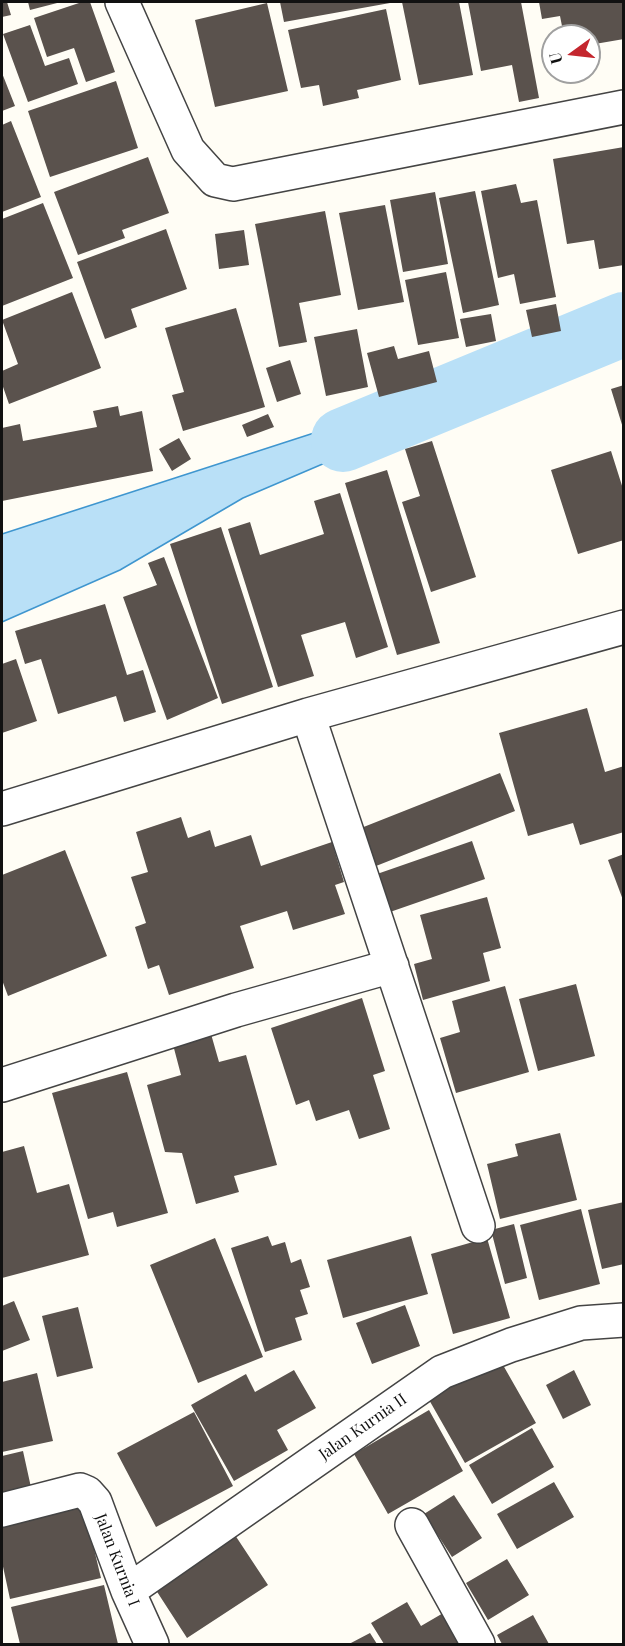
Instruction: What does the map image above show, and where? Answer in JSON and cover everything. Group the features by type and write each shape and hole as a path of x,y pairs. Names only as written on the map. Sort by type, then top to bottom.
{"street":[{"path":"122,2 188,150 208,175 222,182 233,184 624,107"},
{"path":"2,809 308,714 624,627"},
{"path":"308,714 478,1227"},
{"path":"2,1085 236,1010 392,966"},
{"name":"Jalan Kurnia II","path":"128,1591 442,1372 511,1345 581,1323 624,1320"},
{"name":"Jalan Kurnia I","path":"2,1510 80,1490 87,1493 96,1502 128,1591 152,1644"},
{"path":"412,1525 478,1644"}],"water":[{"path":"422,398 428,419 243,498 120,570 2,622 2,534"}],"building":[{"path":"2,2 7,2 11,15 2,17"},
{"path":"28,2 61,2 30,10"},
{"path":"82,2 90,2 115,72 86,82 74,48 47,57 34,18"},
{"path":"280,2 390,2 390,3 284,22"},
{"path":"402,2 459,2 473,75 419,85"},
{"path":"468,2 521,2 539,98 519,102 512,65 481,71"},
{"path":"539,2 624,2 624,39 601,43 601,24 562,24 560,16 542,19"},
{"path":"267,3 288,91 215,107 195,20"},
{"path":"386,9 401,80 357,90 359,98 323,106 319,85 301,88 288,30"},
{"path":"30,25 45,66 69,58 78,84 28,102 3,34"},
{"path":"2,73 15,106 2,111"},
{"path":"116,81 138,148 50,177 28,111"},
{"path":"11,121 41,197 2,212 2,125"},
{"path":"624,147 624,265 599,269 594,240 567,244 553,159"},
{"path":"148,157 169,213 122,230 125,238 78,255 54,192"},
{"path":"516,184 521,203 537,200 556,297 520,304 514,274 498,278 481,191"},
{"path":"475,191 499,305 463,313 439,198"},
{"path":"435,192 448,264 403,272 390,200"},
{"path":"43,203 73,278 2,306 2,219"},
{"path":"385,205 404,302 358,310 339,213"},
{"path":"325,211 341,295 299,303 307,342 279,347 255,224"},
{"path":"166,229 187,289 131,309 137,327 105,339 77,262"},
{"path":"244,230 249,265 219,269 215,234"},
{"path":"446,272 459,338 418,345 405,280"},
{"path":"72,292 101,368 9,404 2,384 2,371 18,364 2,320"},
{"path":"556,304 561,331 532,337 526,310"},
{"path":"236,308 265,407 183,431 172,395 184,392 165,328"},
{"path":"491,314 496,341 466,347 460,319"},
{"path":"357,329 368,387 326,396 314,337"},
{"path":"394,346 398,359 429,351 437,382 379,397 367,353"},
{"path":"290,360 301,394 277,402 266,368"},
{"path":"624,385 624,427 623,428 611,389"},
{"path":"118,406 120,416 142,411 153,471 2,501 2,428 20,424 23,441 97,427 93,411"},
{"path":"268,414 274,427 247,437 242,425"},
{"path":"179,438 191,459 172,471 159,449"},
{"path":"432,441 476,577 431,592 402,502 420,496 405,449"},
{"path":"611,451 624,492 624,540 578,554 551,470"},
{"path":"387,470 440,643 397,655 345,483"},
{"path":"340,493 388,647 356,658 345,622 301,635 314,676 278,687 228,529 250,522 260,555 324,534 314,501"},
{"path":"221,527 273,687 222,704 170,544"},
{"path":"164,557 218,698 167,720 123,597 157,585 148,563"},
{"path":"105,604 127,675 143,670 156,712 124,722 116,696 58,714 41,659 25,664 15,631"},
{"path":"16,659 37,721 2,733 2,664"},
{"path":"587,708 605,772 624,766 624,832 580,845 573,823 528,836 499,733"},
{"path":"500,773 515,811 371,868 356,830"},
{"path":"181,817 188,838 210,830 215,847 251,835 261,866 332,842 344,882 335,885 345,914 293,930 287,911 240,926 254,968 169,995 159,965 148,969 135,927 146,923 131,877 148,872 136,832"},
{"path":"472,841 485,879 390,912 377,874"},
{"path":"65,850 107,956 8,996 2,980 2,875"},
{"path":"624,854 624,900 623,900 608,860"},
{"path":"487,897 501,948 483,953 490,981 423,1000 414,964 432,959 420,915"},
{"path":"576,984 595,1056 538,1071 519,999"},
{"path":"505,986 529,1072 456,1093 440,1038 460,1032 452,1001"},
{"path":"362,998 385,1071 373,1075 390,1129 359,1139 349,1110 316,1121 309,1100 296,1105 271,1028"},
{"path":"209,1027 219,1062 246,1055 277,1165 234,1176 239,1192 196,1204 182,1153 165,1152 147,1085 181,1075 171,1037"},
{"path":"127,1072 168,1213 117,1227 113,1212 88,1219 52,1093"},
{"path":"560,1133 577,1200 500,1219 487,1164 518,1156 515,1144"},
{"path":"24,1146 37,1193 69,1184 89,1255 2,1278 2,1152"},
{"path":"624,1202 624,1264 602,1269 588,1210"},
{"path":"581,1209 600,1284 539,1300 520,1225"},
{"path":"514,1224 527,1278 505,1284 491,1230"},
{"path":"268,1236 272,1246 285,1242 291,1263 301,1259 310,1287 300,1290 308,1314 295,1318 302,1340 265,1352 231,1248"},
{"path":"411,1236 428,1294 343,1318 327,1260"},
{"path":"215,1238 263,1357 198,1383 150,1265"},
{"path":"487,1238 510,1318 453,1334 431,1254"},
{"path":"14,1301 30,1340 2,1351 2,1306"},
{"path":"405,1305 420,1346 372,1364 356,1323"},
{"path":"78,1307 93,1368 57,1377 42,1316"},
{"path":"499,1358 536,1423 465,1463 428,1398"},
{"path":"294,1370 316,1408 277,1430 288,1450 234,1481 191,1405 246,1374 255,1392"},
{"path":"574,1370 591,1405 563,1419 546,1385"},
{"path":"37,1373 53,1441 2,1452 2,1382"},
{"path":"429,1410 463,1471 388,1514 354,1454"},
{"path":"194,1412 233,1486 156,1527 117,1453"},
{"path":"532,1428 554,1467 492,1504 469,1465"},
{"path":"23,1451 32,1492 2,1499 2,1456"},
{"path":"554,1482 574,1517 517,1549 497,1514"},
{"path":"454,1495 482,1538 452,1557 424,1514"},
{"path":"82,1499 101,1578 10,1599 2,1562 2,1517"},
{"path":"233,1532 268,1585 187,1638 152,1584"},
{"path":"507,1559 529,1595 488,1620 466,1583"},
{"path":"104,1585 118,1644 20,1644 11,1607"},
{"path":"407,1602 421,1626 445,1612 463,1644 384,1644 371,1623"},
{"path":"533,1615 549,1644 502,1644 497,1635"},
{"path":"370,1633 377,1644 349,1644"}],"waterway":[{"path":"343,440 624,324"}]}
